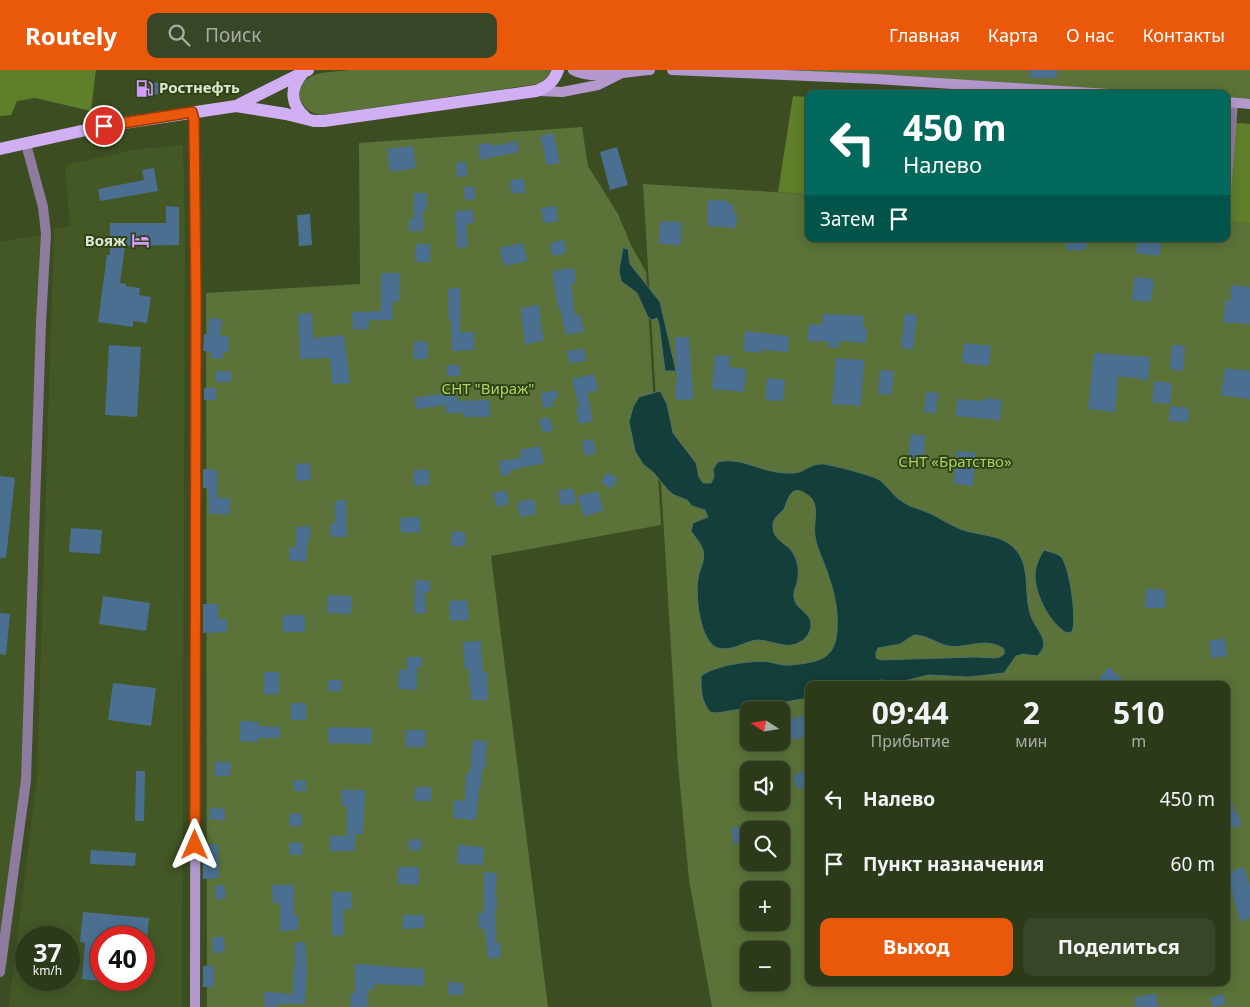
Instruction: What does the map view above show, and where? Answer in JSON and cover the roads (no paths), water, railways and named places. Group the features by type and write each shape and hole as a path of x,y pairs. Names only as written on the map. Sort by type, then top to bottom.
{"main road":[{"path":"0,150 104,126 236,106 314,121 324,121 536,91 547,87 554,80 558,70"},
{"path":"305,72 295,85 293,93 295,105 306,118"},
{"path":"236,106 305,72"}],"street":[{"path":"573,70 584,75 597,76 650,70"},
{"path":"672,70 876,79 1047,90"},
{"path":"536,91 562,92 598,85 626,72"},
{"path":"1230,103 1250,104"},
{"path":"192,112 194,120 196,299 195,1007"},
{"path":"0,972 26,780 42,296 46,234 43,207 26,144"}],"water":[{"path":"623,248 628,249 630,264 660,302 676,371 665,371 657,318 652,320 648,317 637,293 621,281 619,270"},
{"path":"660,391 667,404 673,433 696,463 699,477 703,483 711,483 714,477 713,469 718,462 740,462 769,471 788,473 799,472 814,465 824,464 877,479 897,498 908,505 965,531 995,537 1008,543 1020,555 1023,563 1029,608 1033,621 1042,636 1044,646 1042,651 1037,656 1023,654 1016,656 1004,673 969,677 928,675 905,681 805,681 805,699 790,701 740,701 740,709 717,713 710,712 703,699 701,686 701,676 707,672 724,666 744,663 770,662 789,665 808,663 826,656 834,646 837,631 836,604 816,539 814,503 803,492 792,492 784,509 773,524 775,535 791,550 796,558 798,572 794,596 797,605 811,621 808,634 802,641 793,645 758,640 729,649 718,648 707,637 700,618 697,586 704,558 703,550 691,531 693,523 708,517 705,510 692,506 687,500 674,495 643,464 635,451 629,422 633,407 639,397","holes":["914,635 919,635 948,646 990,643 1004,649 1004,654 995,658 881,660 876,658 878,648 900,644"]},
{"path":"1044,550 1060,556 1065,564 1073,606 1072,632 1067,633 1055,623 1045,609 1038,592 1035,573"}],"place":[{"name":"Ростнефть","path":"145,88"},
{"name":"Вояж","path":"140,241"}],"park label":[{"name":"СНТ \"Вираж\"","path":"488,389"},
{"name":"СНТ «Братство»","path":"955,462"}]}
